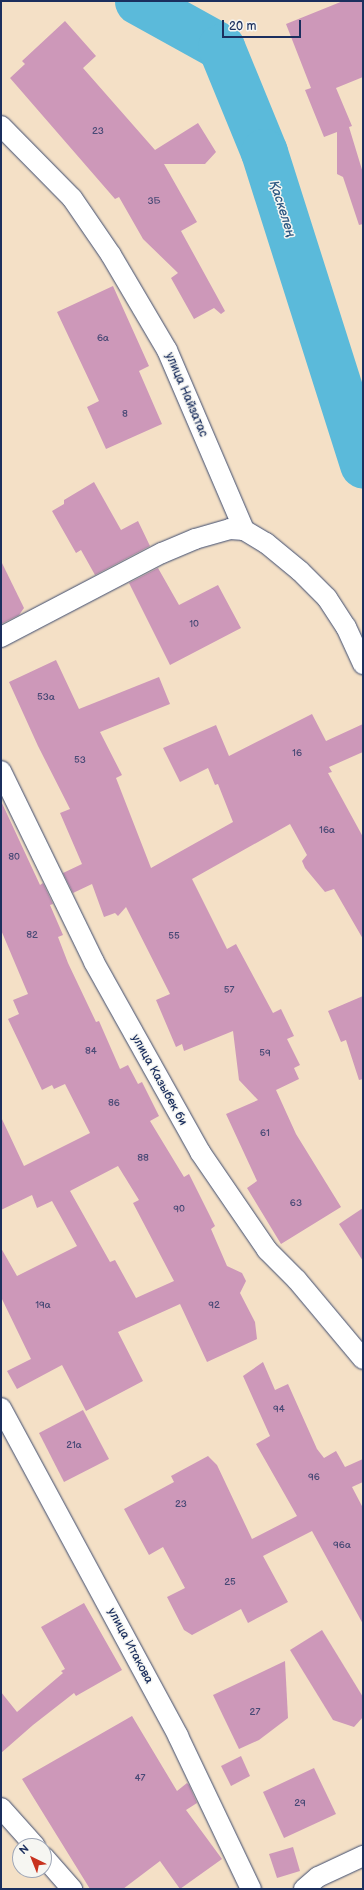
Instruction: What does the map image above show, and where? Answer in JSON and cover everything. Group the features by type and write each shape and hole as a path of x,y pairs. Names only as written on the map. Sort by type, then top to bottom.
{"street":[{"name":"улица Найзатас","path":"1,126 72,198 111,255 167,350 244,530"},
{"path":"1,637 162,553 195,539 230,529 244,530 294,566 327,598 346,627 363,664"},
{"name":"улица Казыбек би","path":"1,771 94,962 200,1152 267,1250 297,1280 363,1359"},
{"name":"улица Итакова","path":"1,1408 178,1736 251,1889"},
{"path":"1,1808 27,1838"},
{"path":"316,1885 363,1856"},
{"path":"52,1866 72,1889"}],"building":[{"path":"343,1 363,1 363,77 336,88 352,126 349,127 363,173 363,224 359,225 343,177 337,174 337,132 324,137 305,90 311,88 286,24"},
{"path":"65,21 96,56 83,68 155,150 198,123 216,152 205,164 164,164 197,222 181,231 225,311 221,314 214,308 194,319 171,278 178,273 143,239 119,197 115,199 10,78 25,64 22,61"},
{"path":"113,286 149,366 139,371 162,424 106,449 87,407 99,401 57,312"},
{"path":"94,482 121,530 138,521 150,546 95,575 81,550 76,553 52,511 64,504 64,500"},
{"path":"1,561 24,608 19,615 1,624"},
{"path":"158,568 179,605 218,585 241,628 170,665 129,583"},
{"path":"56,660 79,709 159,677 170,704 100,732 122,775 116,778 151,868 233,822 218,784 215,785 208,768 180,782 163,748 216,725 229,756 312,714 326,741 363,724 363,752 329,767 332,772 328,773 363,837 363,939 334,889 325,892 305,868 302,861 307,855 290,824 192,879 227,949 236,944 273,1013 281,1009 294,1036 287,1039 300,1065 294,1068 299,1079 276,1090 296,1134 341,1207 281,1244 247,1188 257,1181 226,1114 258,1100 239,1080 233,1031 184,1051 182,1044 176,1047 156,1000 170,994 126,907 118,916 115,913 104,917 92,884 73,893 63,873 82,864 60,813 70,809 38,746 9,682"},
{"path":"1,801 40,885 43,883 53,904 50,905 63,935 58,937 68,963 96,1022 99,1021 120,1069 128,1065 138,1084 142,1082 159,1116 150,1121 184,1177 189,1174 215,1226 211,1229 227,1266 242,1273 246,1281 240,1293 255,1322 257,1339 207,1362 180,1304 118,1332 143,1381 86,1411 62,1365 17,1389 7,1371 31,1359 1,1297 1,1248 17,1276 77,1246 52,1201 37,1208 32,1195 1,1210 1,1117 24,1166 90,1133 65,1084 54,1089 52,1085 42,1090 8,1019 19,1014 13,1000 28,994 1,930","holes":["118,1166 139,1200 133,1203 174,1281 136,1298 115,1260 110,1262 70,1191"]},
{"path":"363,996 363,1079 359,1080 346,1040 341,1042 328,1011"},
{"path":"363,1208 363,1261 339,1224"},
{"path":"263,1362 275,1390 288,1384 317,1449 324,1458 336,1451 345,1467 363,1459 363,1482 352,1487 363,1508 363,1624 312,1531 263,1556 288,1602 248,1623 241,1609 192,1635 184,1630 167,1597 185,1588 163,1547 149,1555 124,1509 174,1482 171,1476 208,1456 217,1465 252,1539 297,1516 256,1444 270,1436 243,1376"},
{"path":"83,1410 109,1459 64,1482 39,1433"},
{"path":"84,1603 122,1670 76,1696 74,1693 33,1725 1,1753 1,1692 17,1712 63,1673 61,1671 65,1669 41,1627"},
{"path":"322,1630 363,1697 363,1717 354,1727 333,1720 290,1650"},
{"path":"285,1661 288,1718 259,1740 239,1749 213,1695"},
{"path":"132,1716 177,1791 187,1783 189,1785 197,1803 186,1810 222,1859 180,1889 160,1861 123,1889 90,1889 22,1779"},
{"path":"241,1756 250,1776 231,1786 221,1766"},
{"path":"314,1768 336,1814 284,1838 263,1792"},
{"path":"293,1847 300,1871 277,1878 269,1854"}],"waterway":[{"name":"Қаскелең","path":"138,1 221,47 264,152 363,465"}]}
